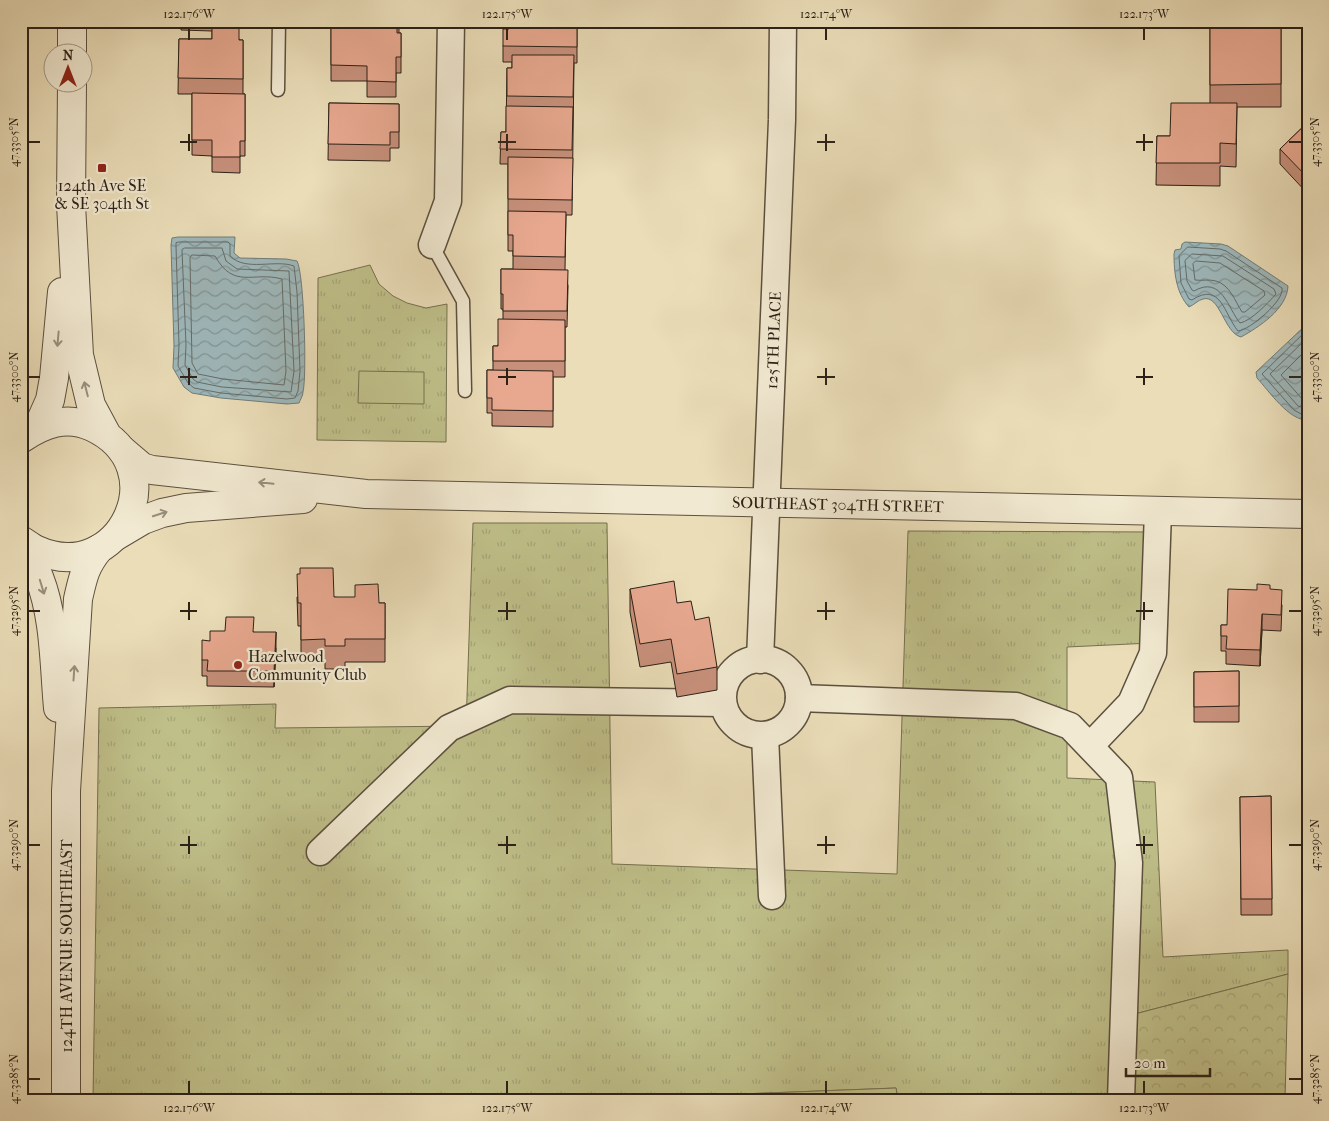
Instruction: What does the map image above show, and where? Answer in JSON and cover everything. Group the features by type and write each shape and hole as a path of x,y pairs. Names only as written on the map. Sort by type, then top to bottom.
{"street":[{"path":"72,21 72,42"},
{"path":"432,245 448,201 451,21"},
{"name":"125TH PLACE","path":"760,660 782,120 783,21"},
{"path":"72,92 71,204 79,355 91,405 114,442"},
{"path":"30,433 50,400 54,378 71,204"},
{"path":"30,433 61,421 84,424 114,442"},
{"name":"SOUTHEAST 304TH STREET","path":"114,442 142,467 152,470 366,494 1308,514"},
{"name":"124TH AVENUE SOUTHEAST","path":"66,1100 66,791 78,599 88,563 129,516 135,494 132,470 114,442"},
{"name":"SOUTHEAST 304TH STREET","path":"108,542 143,520 162,513 186,508 366,494"},
{"path":"1090,746 1131,703 1153,653 1158,511"},
{"path":"21,541 36,550 57,556 79,556 108,542"},
{"name":"124TH AVENUE SOUTHEAST","path":"21,541 39,577 50,622 66,791"},
{"path":"772,661 787,671 797,686 799,698 791,720 782,729 759,736 746,733 735,726 727,716 723,703 723,690 728,678 736,668 748,662 772,661"},
{"path":"799,698 1016,706 1070,726 1119,777 1129,862 1122,1100"},
{"path":"320,852 449,728 510,700 723,703"},
{"path":"765,735 772,896"}],"lane":[{"path":"278,90 279,21"},
{"path":"432,245 463,301 465,391"}],"green space":[{"path":"370,265 379,284 393,296 407,303 426,308 447,304 446,442 317,440 318,278"},
{"path":"359,371 424,372 424,404 358,403"},
{"path":"473,523 607,523 612,864 897,874 908,531 1155,532 1151,643 1067,647 1067,778 1155,782 1163,957 1288,950 1288,974 1127,1016 1131,1100 898,1100 896,1088 587,1100 93,1100 99,708 276,704 275,728 466,726"},
{"path":"1288,974 1285,1100 1131,1100 1127,1016"},
{"path":"896,1088 898,1100 587,1100"}],"water":[{"path":"235,237 234,253 240,258 297,261 303,304 305,347 303,395 299,403 287,404 221,398 192,393 184,387 173,368 171,245 172,238"},
{"path":"1185,242 1228,246 1288,286 1283,302 1264,323 1241,337 1230,329 1214,302 1209,299 1203,299 1189,307 1181,295 1177,282 1174,254 1175,250 1181,249 1182,244"},
{"path":"1308,323 1308,420 1294,416 1287,411 1257,378 1256,372"}],"building":[{"path":"509,21 577,21 577,47 503,46 503,29 509,29"},
{"path":"1210,21 1281,21 1281,84 1210,85"},
{"path":"331,25 397,26 397,33 401,33 401,57 396,57 396,82 367,81 367,66 331,65"},
{"path":"212,28 239,28 239,40 243,40 243,79 178,78 179,39 212,39"},
{"path":"512,55 574,55 573,97 507,96 507,68 512,68"},
{"path":"192,93 245,94 245,141 240,141 240,157 212,157 212,140 192,140"},
{"path":"329,103 399,104 399,132 390,132 390,145 328,144"},
{"path":"1171,103 1237,103 1236,144 1220,143 1220,163 1156,163 1157,136 1170,136"},
{"path":"506,106 573,107 572,150 500,149 501,132 506,132"},
{"path":"1308,122 1308,178 1280,149"},
{"path":"508,157 573,158 572,200 508,199"},
{"path":"508,211 566,212 565,257 513,256 513,235 508,235"},
{"path":"501,269 568,270 567,311 503,311"},
{"path":"498,319 565,320 565,361 493,361 493,346 498,346"},
{"path":"487,370 553,371 553,411 492,410 492,398 487,398"},
{"path":"300,568 333,568 334,597 355,597 355,585 378,584 379,603 385,603 385,639 345,639 345,646 325,646 325,639 301,640 301,603 298,603 297,574 300,574"},
{"path":"674,581 677,603 691,601 695,620 709,617 717,667 677,674 671,639 640,644 630,589"},
{"path":"1257,584 1270,585 1270,589 1282,590 1281,615 1262,614 1260,650 1226,649 1227,636 1221,636 1221,625 1227,625 1228,589 1257,590"},
{"path":"226,617 254,617 253,632 276,632 274,671 207,671 208,660 202,660 202,640 210,641 210,631 225,631"},
{"path":"1239,671 1239,706 1194,707 1194,672"},
{"path":"1271,796 1272,899 1241,899 1240,797"}],"place":[{"name":"124th Ave SE & SE 304th St","path":"102,168"},
{"name":"Hazelwood Community Club","path":"238,665"}]}
